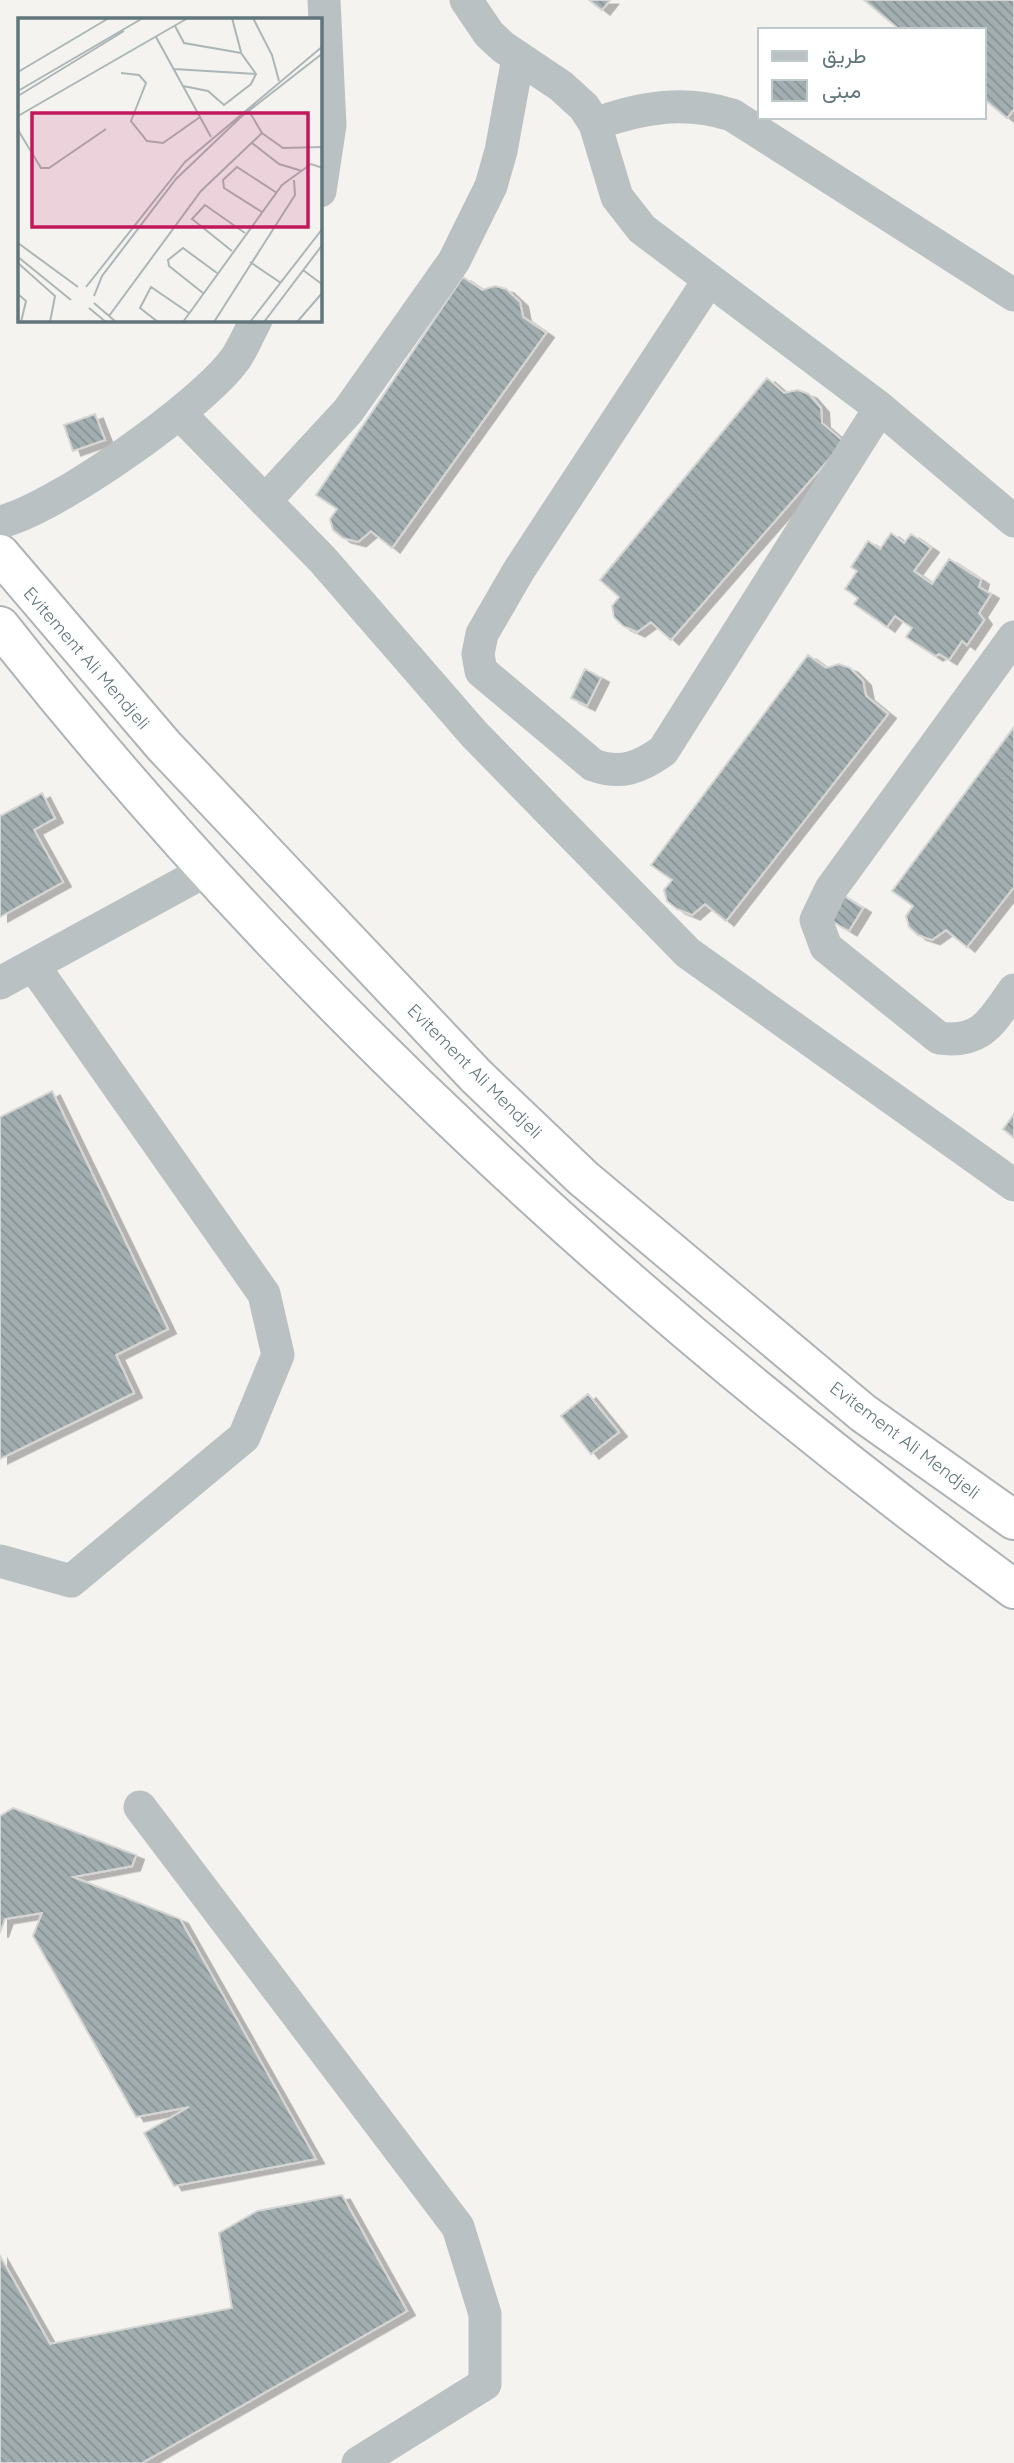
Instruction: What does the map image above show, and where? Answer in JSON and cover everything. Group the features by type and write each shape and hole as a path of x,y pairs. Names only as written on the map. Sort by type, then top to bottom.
{"highway":[{"name":"Evitement Ali Mendjeli","path":"0,554 164,746 475,1076 583,1178 863,1413 1014,1520"},
{"path":"0,626 117,766 209,869 432,1102 707,1349 895,1502 1014,1589"}],"street":[{"path":"322,178 330,125 324,0"},
{"path":"466,0 489,34 518,58 572,95 595,124 608,177 626,213 642,229 880,408 1014,521"},
{"path":"265,501 348,411 459,251 491,186 502,151 518,58"},
{"path":"595,124 641,109 670,105 704,106 732,116 1014,295"},
{"path":"709,280 519,570 482,634 478,654 481,671 593,765 610,771 625,771 644,765 663,751 880,408"},
{"path":"0,522 19,518 89,478 179,413 235,359 255,322"},
{"path":"179,413 322,559 474,734 688,953 1014,1185"},
{"path":"1014,637 831,889 816,920 826,947 939,1038 960,1041 981,1032 1014,990"},
{"path":"0,983 209,869"},
{"path":"0,1561 71,1581 244,1437 278,1355 264,1294 33,965"},
{"path":"140,1808 458,2227 485,2314 485,2384 358,2463"}],"building":[{"path":"589,0 610,0 602,10"},
{"path":"864,0 1014,0 1014,109 1007,118 986,101 986,28 898,28"},
{"path":"463,277 482,290 495,286 506,289 520,302 523,317 546,333 392,548 371,531 358,542 343,538 333,530 330,519 337,509 316,495"},
{"path":"767,378 784,393 798,390 809,394 821,408 822,423 844,442 671,640 651,622 637,632 623,626 614,617 612,606 619,597 600,580"},
{"path":"95,414 105,440 73,451 64,425"},
{"path":"891,533 904,543 911,534 931,548 914,571 932,584 949,559 981,580 979,587 991,594 979,613 984,620 967,645 962,641 949,660 939,654 935,656 906,637 912,628 895,616 887,627 854,604 858,598 845,589 857,571 851,567 868,541 880,549"},
{"path":"808,655 826,668 839,664 850,668 863,681 866,696 888,714 726,921 705,904 692,915 677,909 667,901 664,890 672,880 651,865"},
{"path":"585,669 601,678 587,706 571,698"},
{"path":"1014,727 1014,887 967,947 946,930 932,940 918,935 909,927 906,916 913,906 892,891"},
{"path":"42,793 55,818 34,830 63,882 0,917 0,816"},
{"path":"837,892 863,908 849,931 823,916"},
{"path":"52,1091 168,1329 116,1355 134,1393 0,1459 0,1117"},
{"path":"1014,1114 1014,1138 1003,1129"},
{"path":"588,1394 619,1432 591,1454 561,1416"},
{"path":"13,1808 136,1855 132,1866 73,1877 180,1919 316,2159 174,2186 144,2133 189,2107 136,2117 33,1936 42,1913 5,1919 0,1933 0,1816"},
{"path":"342,2195 407,2311 142,2463 0,2463 0,2256 50,2344 232,2308 219,2233 257,2211"}]}
